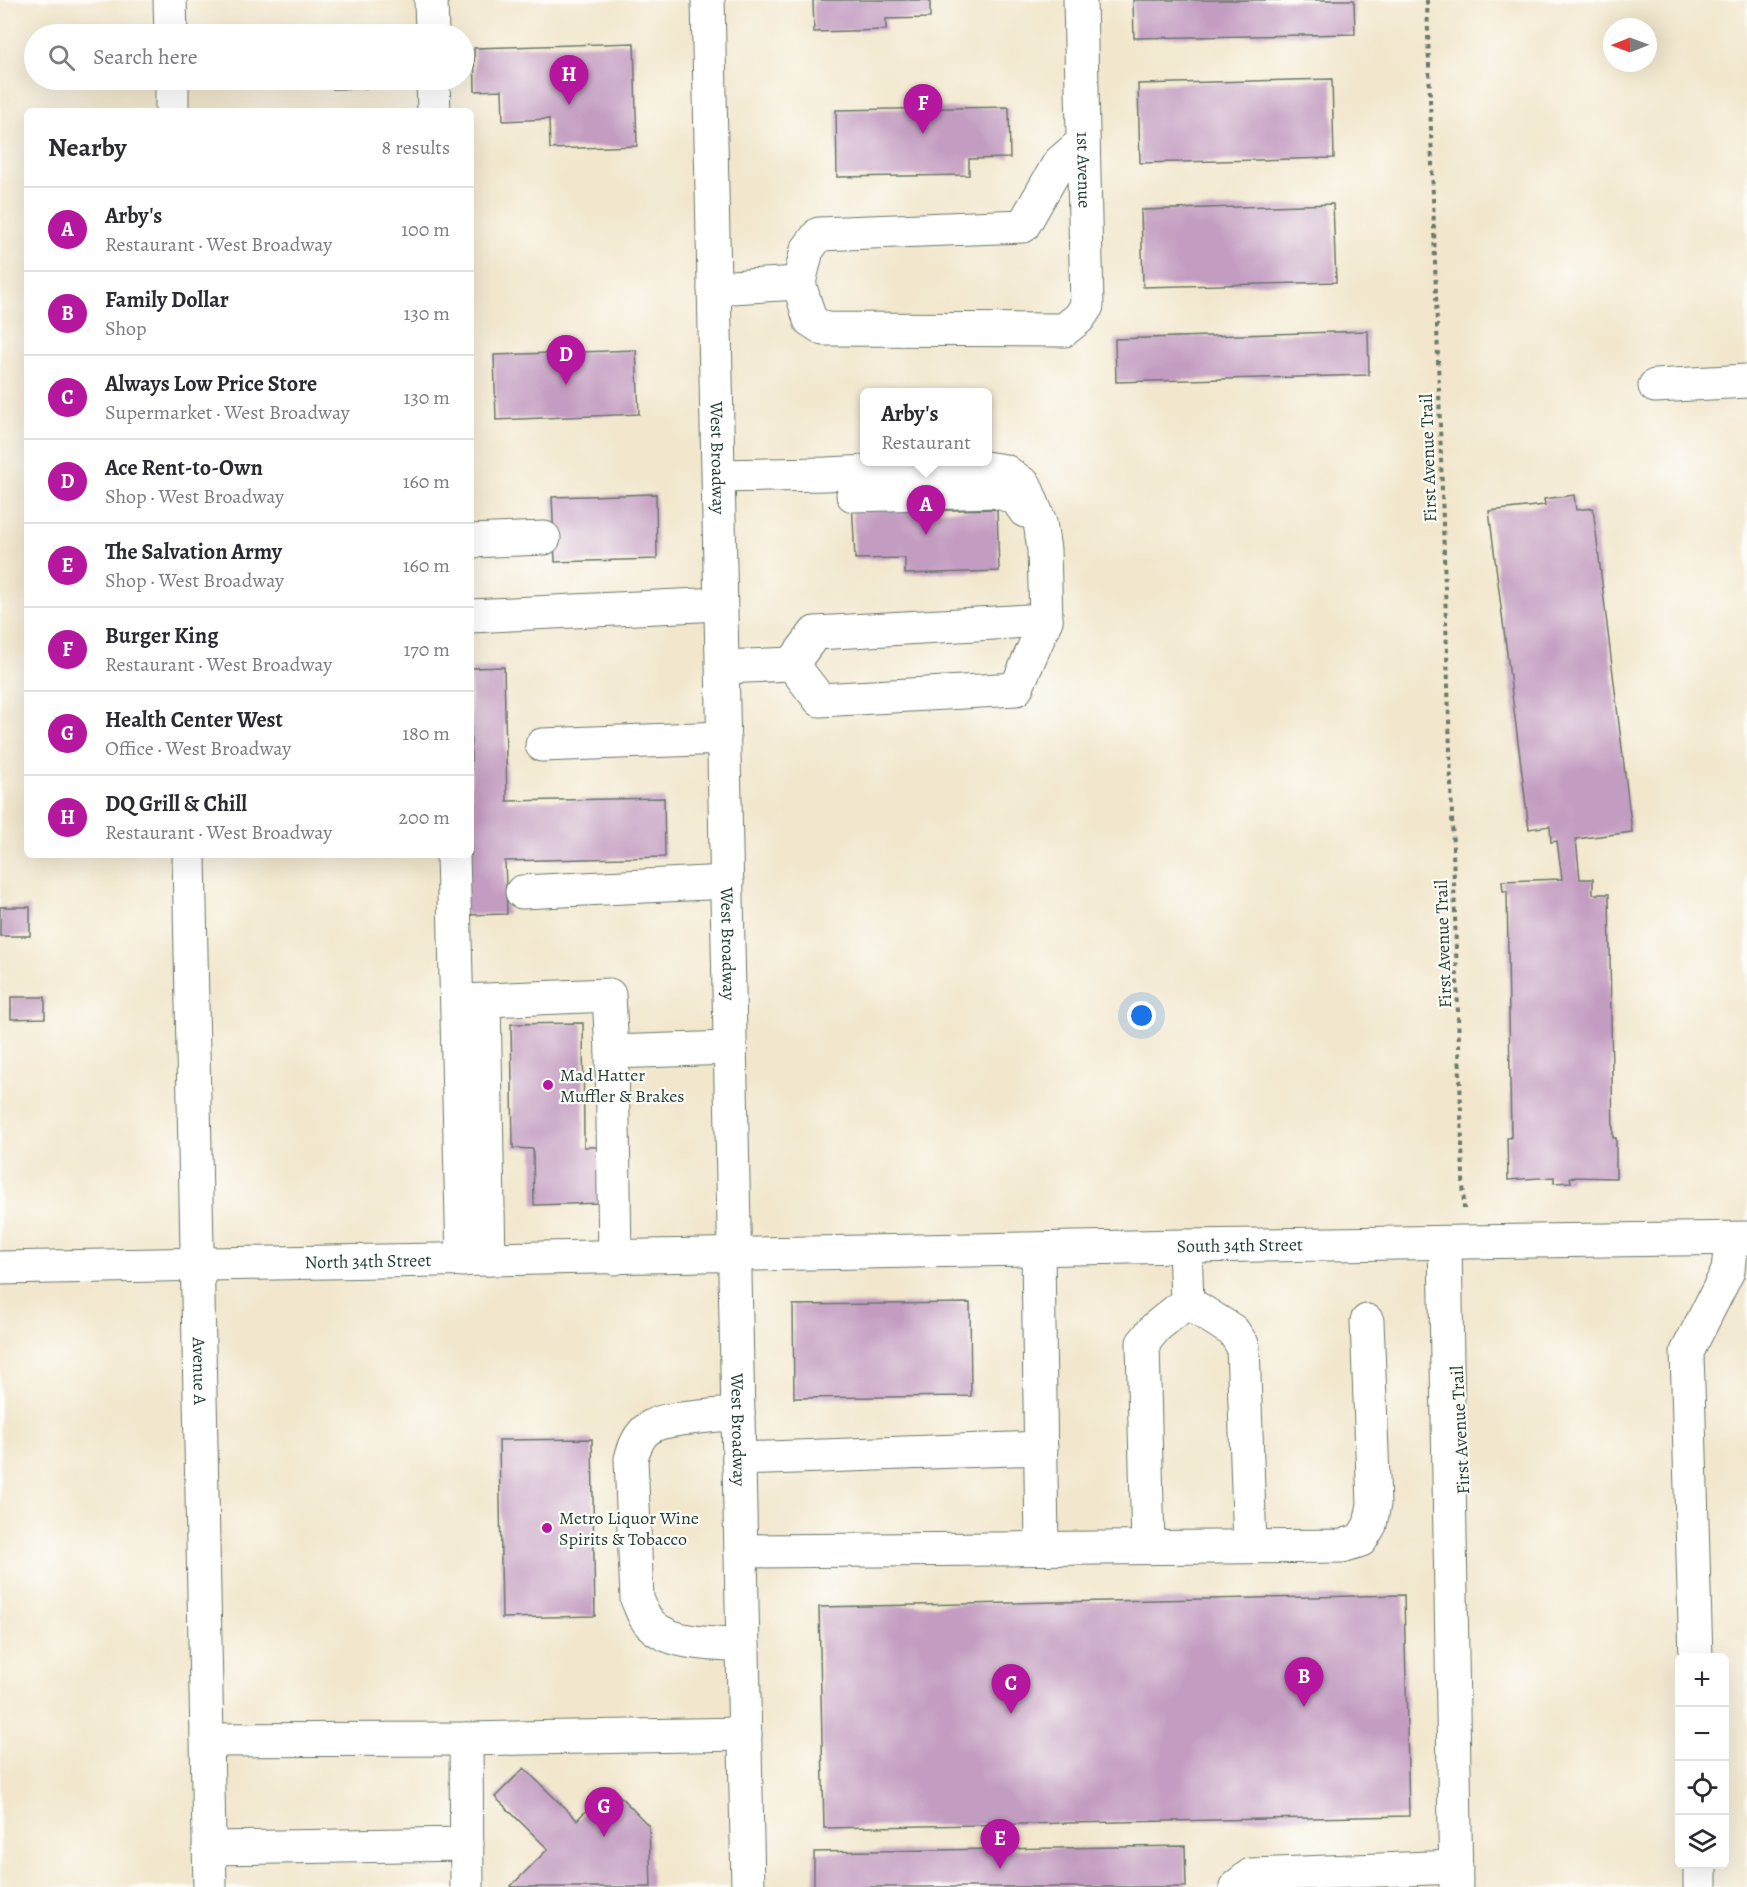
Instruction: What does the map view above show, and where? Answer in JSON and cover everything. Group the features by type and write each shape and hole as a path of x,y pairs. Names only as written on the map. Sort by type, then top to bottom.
{"street":[{"path":"170,0 171,24"},
{"path":"431,0 432,24"},
{"name":"West Broadway","path":"708,0 748,1887"},
{"name":"1st Avenue","path":"799,283 810,320 824,328 1064,330 1079,318 1087,306 1080,0"},
{"path":"172,90 172,108"},
{"path":"433,90 434,108"},
{"path":"714,288 799,283 807,250 819,234 1023,226 1059,163 1083,142"},
{"path":"1655,386 1747,381"},
{"path":"719,476 979,467 1005,471 1025,485 1040,522 1044,550 1046,620 1017,689 820,700 792,664"},
{"path":"474,541 544,538"},
{"path":"474,616 720,604"},
{"path":"792,664 815,633 1046,620"},
{"path":"723,667 792,664"},
{"path":"542,745 724,738"},
{"name":"Avenue A","path":"189,858 210,1887"},
{"path":"453,858 470,1001 476,1260"},
{"path":"522,892 727,882"},
{"path":"470,1001 609,995 615,1258"},
{"path":"612,1052 730,1048"},
{"path":"1696,1653 1687,1352 1728,1271 1739,1238"},
{"name":"South 34th Street","path":"735,1256 1185,1246 1739,1238"},
{"path":"1236,1887 1251,1875 1456,1877 1455,1243"},
{"path":"1185,1246 1187,1302"},
{"path":"1038,1250 1042,1548"},
{"name":"North 34th Street","path":"0,1268 735,1256"},
{"path":"1187,1302 1233,1331 1243,1346 1250,1546"},
{"path":"1148,1547 1143,1343 1156,1327 1187,1302"},
{"path":"741,1551 1342,1546 1361,1540 1370,1525 1374,1504 1367,1321"},
{"path":"738,1413 660,1421 645,1431 634,1445 631,1460 638,1599 646,1618 656,1630 674,1639 743,1646"},
{"path":"739,1459 1041,1448"},
{"path":"208,1740 466,1739 745,1734"},
{"path":"466,1739 468,1887"},
{"path":"209,1848 467,1844"},
{"path":"1700,1869 1700,1887"}],"path":[{"name":"First Avenue Trail","path":"1428,0 1455,1243"}],"building":[{"path":"813,0 930,0 930,18 886,19 886,30 814,32"},
{"path":"1133,0 1354,0 1355,34 1134,38"},
{"path":"634,43 637,146 550,149 549,119 503,121 502,90 475,91 474,48"},
{"path":"1332,79 1334,158 1140,163 1138,84"},
{"path":"1009,107 1010,158 969,159 969,175 837,177 836,110"},
{"path":"1333,204 1336,282 1143,287 1141,210"},
{"path":"1368,331 1369,375 1116,382 1115,339"},
{"path":"636,350 639,414 496,420 494,355"},
{"path":"656,494 657,559 555,562 552,497"},
{"path":"1574,495 1576,510 1593,508 1632,832 1576,839 1580,879 1593,879 1593,894 1609,894 1613,1138 1616,1138 1616,1178 1570,1177 1571,1182 1554,1183 1554,1177 1508,1180 1507,1138 1511,1138 1507,891 1503,891 1502,881 1562,879 1557,841 1551,842 1550,826 1529,829 1489,511 1545,505 1544,499"},
{"path":"910,499 911,511 997,509 999,571 905,574 905,558 855,559 852,501"},
{"path":"504,667 507,801 664,798 665,857 505,861 507,914 465,915 463,858 474,858 474,668"},
{"path":"0,907 30,907 30,936 0,936"},
{"path":"11,997 45,997 45,1018 11,1019"},
{"name":"Mad Hatter Muffler & Brakes","path":"583,1023 584,1147 599,1147 601,1203 534,1205 533,1149 513,1148 511,1024"},
{"path":"970,1303 971,1396 794,1398 793,1305"},
{"name":"Metro Liquor Wine Spirits & Tobacco","path":"592,1439 595,1616 502,1618 499,1440"},
{"path":"1404,1595 1409,1816 824,1828 819,1607"},
{"path":"524,1768 577,1820 610,1786 649,1826 651,1887 510,1887 548,1849 495,1797"},
{"path":"1185,1846 1186,1887 814,1887 814,1852"}],"place":[{"name":"DQ Grill & Chill","path":"569,105"},
{"name":"Burger King","path":"923,134"},
{"name":"Ace Rent-to-Own","path":"566,385"},
{"name":"Arby's","path":"926,535"},
{"name":"Mad Hatter Muffler & Brakes","path":"548,1085"},
{"name":"Metro Liquor Wine Spirits & Tobacco","path":"547,1528"},
{"name":"Family Dollar","path":"1304,1707"},
{"name":"Always Low Price Store","path":"1011,1714"},
{"name":"Health Center West","path":"604,1837"},
{"name":"The Salvation Army","path":"1000,1869"}]}
